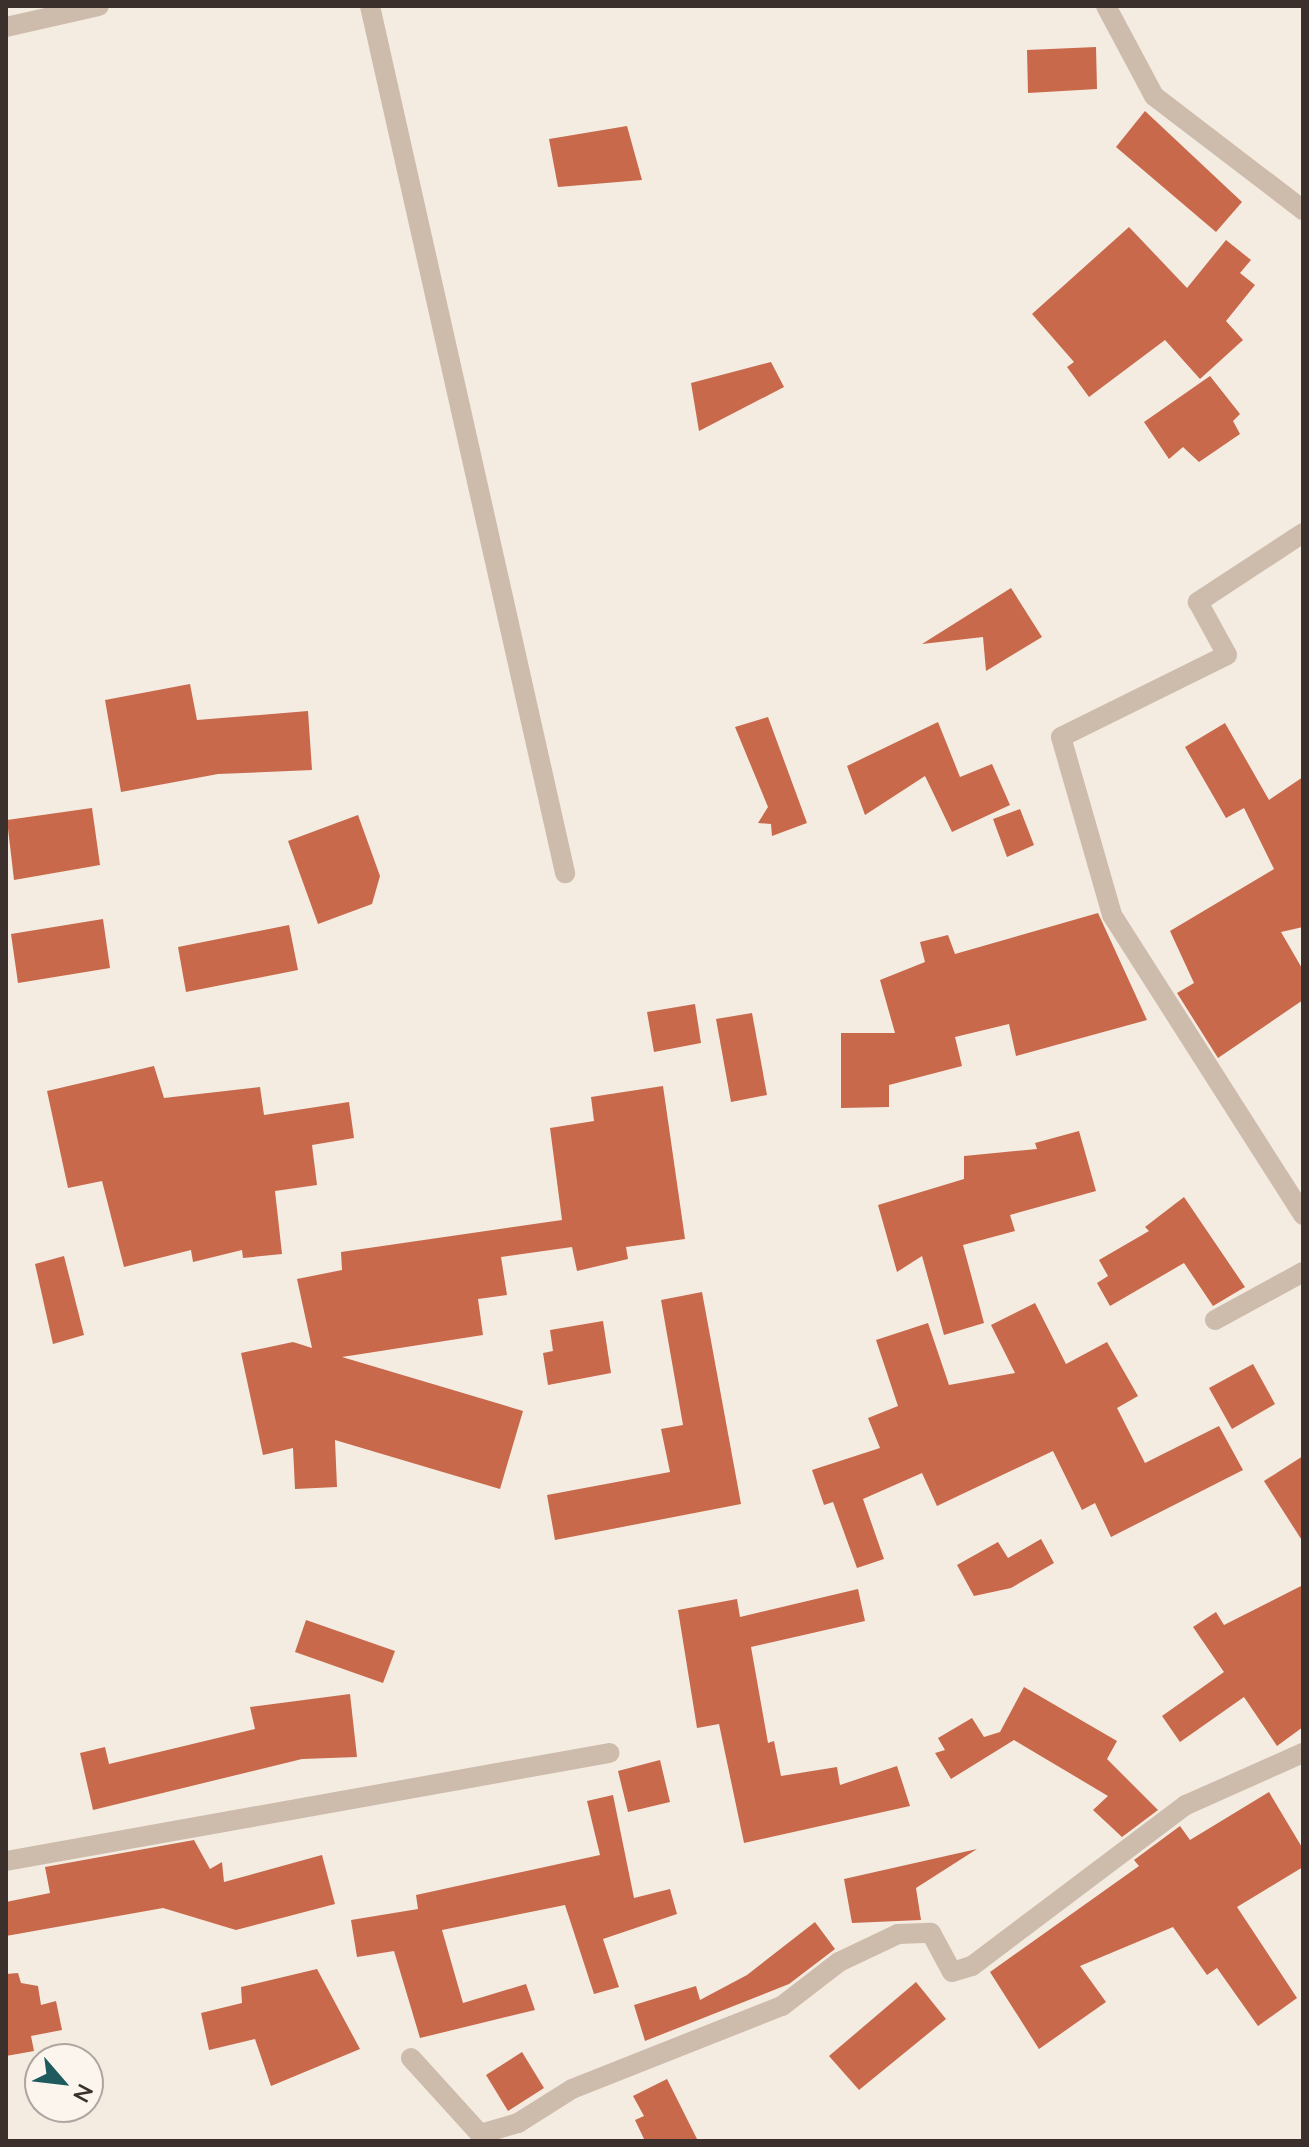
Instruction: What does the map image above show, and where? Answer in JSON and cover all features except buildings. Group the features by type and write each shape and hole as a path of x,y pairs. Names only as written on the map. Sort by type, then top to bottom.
{"street":[{"path":"6,27 99,6"},
{"path":"370,6 565,873"},
{"path":"1106,6 1154,96 1303,210"},
{"path":"1303,533 1198,602 1227,655 1061,737 1112,915 1303,1215"},
{"path":"1215,1320 1303,1272"},
{"path":"6,1861 609,1753"},
{"path":"411,2058 480,2134 518,2123 572,2089 782,2006 839,1962 898,1934 931,1933 952,1972 972,1966 1186,1805 1303,1753"}]}
